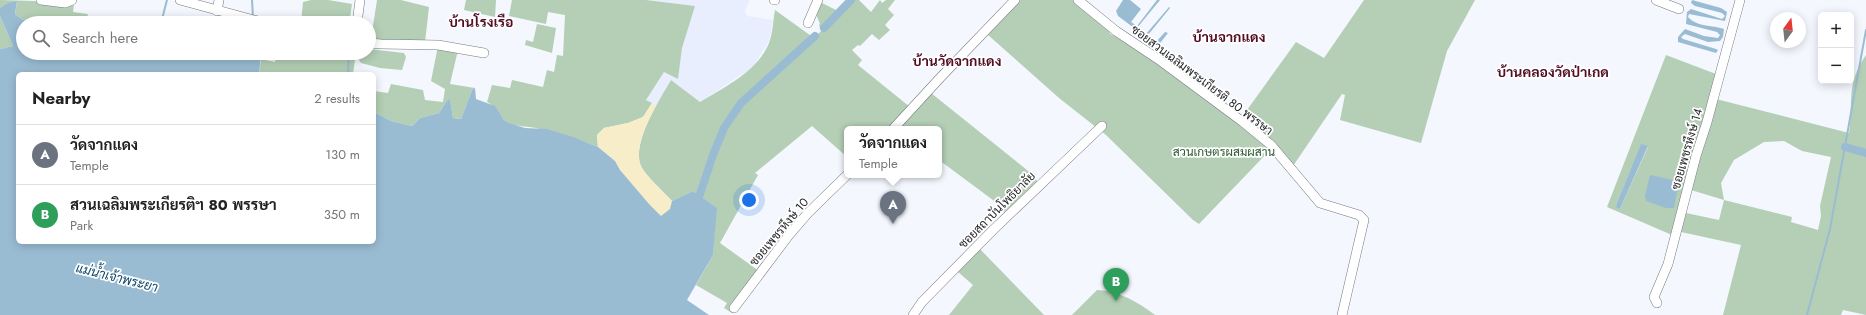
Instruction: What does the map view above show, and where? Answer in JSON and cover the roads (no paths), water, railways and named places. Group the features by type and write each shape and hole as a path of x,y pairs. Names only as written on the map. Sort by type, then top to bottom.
{"street":[{"path":"41,0 64,3 72,0"},
{"path":"180,0 237,16"},
{"path":"217,11 219,0"},
{"path":"358,16 360,0"},
{"path":"808,23 818,0"},
{"path":"896,126 1015,0"},
{"name":"ซอยสวนเฉลิมพระเกียรติ 80 พรรษา","path":"1078,0 1116,31 1158,59 1243,122 1270,145 1320,203 1359,215 1363,218 1364,220 1342,315"},
{"path":"1656,0 1679,9"},
{"name":"ซอยเพชรหึงษ์ 14","path":"1657,302 1654,297 1668,264 1696,156 1711,108 1740,0"},
{"path":"376,44 438,45 484,52"},
{"name":"ซอยสถาบันโพธิยาลัย","path":"913,315 922,302 993,230 1102,126"},
{"name":"ซอยเพชรหึงษ์ 10","path":"734,308 789,235 808,213 844,178"}],"water":[{"path":"1123,0 1130,0 1141,9 1131,22 1137,26 1157,0 1160,0 1137,28 1146,34 1169,7 1170,8 1148,35 1156,42 1165,32 1168,33 1161,42 1157,45 1118,16 1116,11"},
{"path":"1692,0 1721,8 1727,12 1725,21 1689,14 1688,17 1696,23 1724,29 1723,37 1720,41 1708,42 1685,34 1681,37 1683,39 1716,49 1718,50 1716,53 1678,42 1678,37 1685,29 1704,36 1718,38 1720,35 1717,32 1686,24 1687,12 1691,9 1722,19 1725,16 1722,13 1695,6 1691,3"},
{"name":"แม่น้ำเจ้าพระยา","path":"17,1 15,14 18,16 16,16 16,60 260,60 259,72 16,72 16,244 376,244 376,113 391,121 412,126 420,118 439,113 446,102 450,99 453,118 461,119 472,90 475,88 476,99 495,106 504,120 509,123 525,128 547,129 598,147 615,161 620,170 661,216 670,209 672,201 693,191 717,208 713,255 687,300 709,315 0,315 0,49 13,46 0,16 0,8 8,3"},
{"path":"1641,144 1648,146 1620,209 1617,208 1616,205"},
{"path":"1650,175 1678,181 1674,208 1666,208 1646,201 1645,196"}],"waterway":[{"path":"163,16 167,0"},
{"path":"252,0 253,16"},
{"path":"824,28 851,0"},
{"path":"1807,315 1830,229 1866,30"},
{"path":"696,206 713,155 724,128 741,103 815,36"},
{"path":"348,72 349,60"},
{"path":"1845,147 1866,153"}],"place":[{"name":"วัดจากแดง","path":"893,224"},
{"name":"สวนเฉลิมพระเกียรติฯ 80 พรรษา","path":"1116,301"}],"district":[{"name":"บ้านโรงเรือ","path":"481,22"},
{"name":"บ้านจากแดง","path":"1229,37"},
{"name":"บ้านวัดจากแดง","path":"957,61"},
{"name":"บ้านคลองวัดป่าเกด","path":"1553,72"}],"park label":[{"name":"สวนเกษตรผสมผสาน","path":"1224,152"}]}
